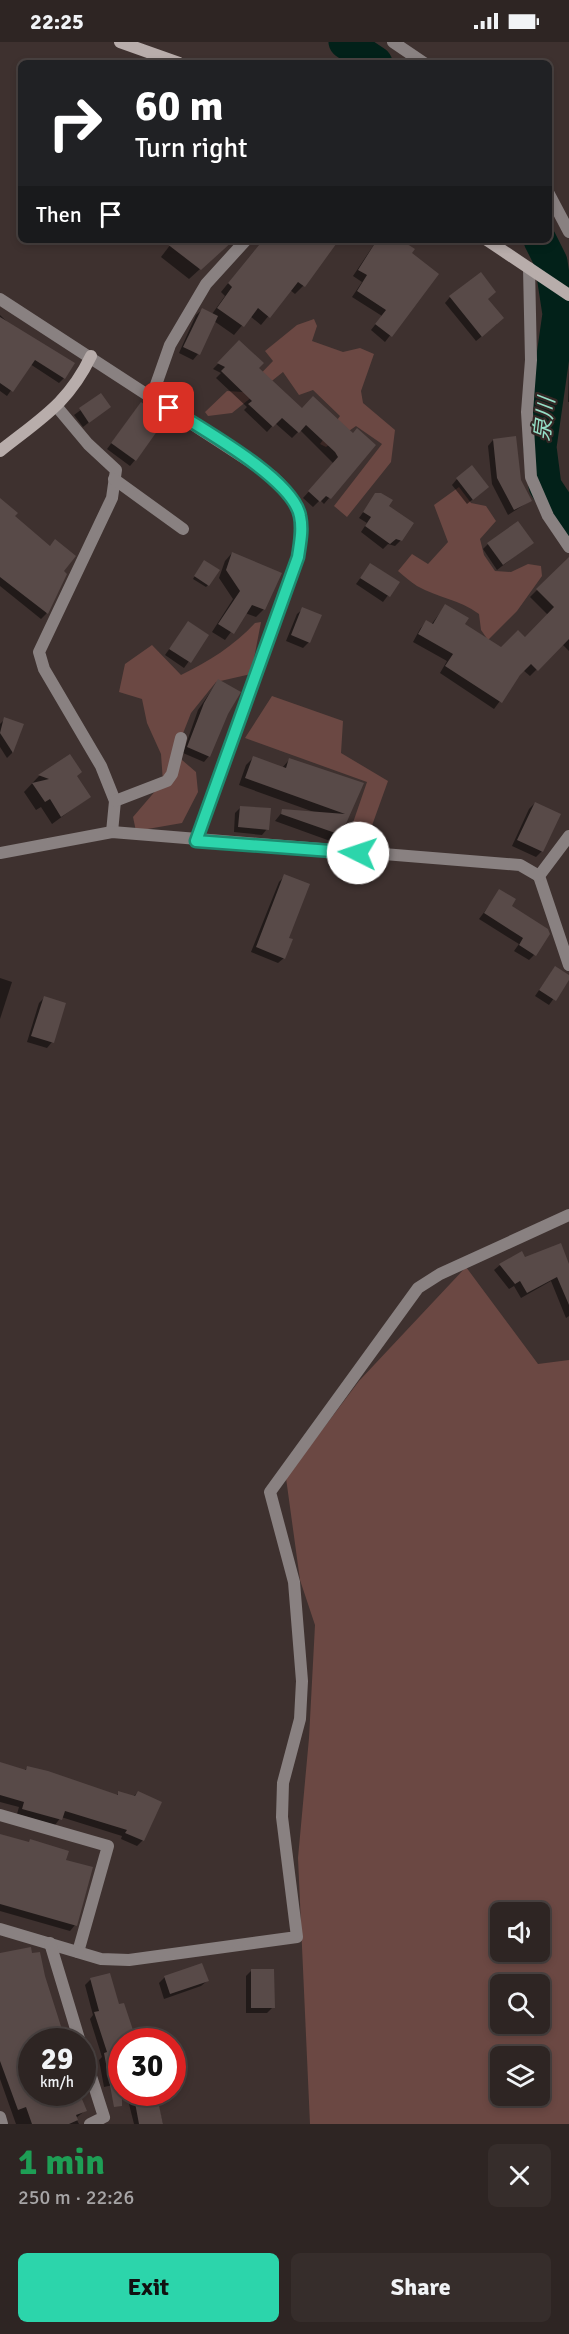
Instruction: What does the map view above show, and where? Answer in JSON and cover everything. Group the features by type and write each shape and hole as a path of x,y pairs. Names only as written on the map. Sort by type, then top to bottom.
{"street":[{"path":"120,42 171,60"},
{"path":"393,42 420,60"},
{"path":"552,200 569,232"},
{"path":"152,396 170,345 206,284 243,243"},
{"path":"491,243 569,295"},
{"path":"530,269 531,340 527,412 531,477 548,516 569,547"},
{"path":"0,299 91,356 272,476 291,494 300,514 302,532 298,557 196,841"},
{"path":"0,451 57,407 78,383 91,356"},
{"path":"57,407 88,444 116,470 112,498 39,652 44,669 101,766 115,801 112,832"},
{"path":"114,479 183,529"},
{"path":"115,801 167,781 172,774 181,738"},
{"path":"0,853 112,832 196,841 519,865 539,876 569,965"},
{"path":"539,876 569,836"},
{"path":"0,1929 101,1959 129,1960 297,1937 282,1817 283,1783 300,1719 302,1681 294,1582 270,1492 293,1456 326,1417 406,1301 418,1288 440,1274 569,1215"},
{"path":"0,1815 108,1846 78,1952"},
{"path":"50,1943 76,2028"},
{"path":"90,2124 105,2121 96,2092"},
{"path":"0,2117 2,2124"}],"shaded area":[{"path":"314,319 317,326 312,341 343,352 360,348 374,354 361,391 363,403 395,430 391,462 347,517 334,506 382,444 356,426 326,447 320,444 340,416 313,390 299,395 283,372 232,413 208,416 205,412 227,391 243,392 273,361 265,351 297,325"},
{"path":"459,487 471,503 486,506 496,521 480,539 484,555 495,571 511,572 528,564 541,566 542,576 517,611 488,640 481,630 479,614 464,605 417,586 398,571 412,554 428,564 448,542 434,505"},
{"path":"261,622 251,674 216,682 191,713 180,741 182,760 196,772 198,792 182,823 136,831 133,817 163,782 161,754 147,723 142,699 119,692 125,664 152,645 181,675 221,652 255,623"},
{"path":"272,696 343,721 341,753 388,781 365,845 347,840 367,782 245,738"},
{"path":"466,1267 538,1364 569,1360 569,2124 310,2124 298,1858 309,1738 315,1625 300,1580 286,1478 359,1381"}],"building":[{"path":"166,243 231,243 201,270"},
{"path":"261,243 337,243 305,287 298,282 270,318 258,308 244,327 217,308 232,287 228,283"},
{"path":"375,243 406,243 415,249 412,253 439,274 392,337 375,324 386,310 357,291 367,275 358,270"},
{"path":"481,272 496,292 488,299 504,318 482,337 449,296"},
{"path":"202,308 218,316 200,355 183,347"},
{"path":"0,317 75,363 65,379 35,360 13,392 0,383"},
{"path":"239,340 264,363 259,368 302,408 313,396 353,433 357,428 376,445 331,499 326,496 320,502 308,491 338,457 335,452 306,425 299,433 282,418 273,427 248,404 252,401 221,371 225,367 217,363"},
{"path":"101,393 111,407 89,423 79,408"},
{"path":"141,402 165,420 136,461 111,443"},
{"path":"516,436 521,480 532,501 514,510 497,478 493,439"},
{"path":"472,465 489,487 473,500 456,478"},
{"path":"375,493 381,493 393,500 389,506 414,523 402,541 396,539 390,544 365,526 371,517 363,512"},
{"path":"0,498 18,513 15,516 50,546 55,539 76,556 64,571 67,574 48,614 0,577"},
{"path":"518,521 534,543 503,565 487,543"},
{"path":"232,552 282,573 265,610 252,605 234,634 218,624 240,591 226,570"},
{"path":"569,557 569,639 538,671 531,664 520,675 502,703 445,666 453,654 418,634 426,620 433,624 445,604 469,618 465,624 501,647 518,630 525,637 554,607 536,589"},
{"path":"204,560 220,570 209,586 194,576"},
{"path":"370,563 400,582 390,597 360,578"},
{"path":"302,607 322,615 310,643 291,635"},
{"path":"188,621 209,635 191,663 169,649"},
{"path":"218,679 241,692 228,714 210,757 187,747 204,703"},
{"path":"4,717 24,724 13,753 0,733"},
{"path":"70,754 82,772 77,776 91,797 61,817 50,799 45,802 32,783 49,779 38,775"},
{"path":"253,756 286,768 289,758 364,783 341,835 281,814 282,809 345,814 245,778"},
{"path":"535,802 561,814 543,852 517,840"},
{"path":"240,806 271,808 269,830 238,827"},
{"path":"284,874 310,884 289,938 293,939 285,959 256,947"},
{"path":"499,889 516,899 512,906 548,929 550,934 536,956 519,945 523,938 484,913"},
{"path":"555,966 569,975 569,980 556,1001 539,990"},
{"path":"44,996 66,1003 54,1043 31,1036"},
{"path":"561,1243 569,1264 569,1305 557,1277 527,1293 520,1281 515,1284 499,1264 522,1251 525,1257"},
{"path":"0,1762 26,1770 27,1766 48,1771 118,1795 118,1791 135,1796 138,1791 162,1802 144,1841 125,1833 127,1830 65,1811 62,1820 22,1809 24,1802 0,1795"},
{"path":"0,1834 29,1842 30,1839 69,1851 66,1860 93,1867 77,1926 0,1904"},
{"path":"31,1947 32,1953 40,1952 62,2028 18,2028 18,2106 85,2106 87,2111 76,2115 78,2120 69,2124 32,2124 26,2107 18,2110 0,2061 0,1953"},
{"path":"202,1963 209,1981 170,1994 164,1976"},
{"path":"251,1969 274,1969 275,2008 251,2008"},
{"path":"110,1973 119,2004 124,2003 132,2028 108,2028 108,2075 104,2053 107,2052 94,2012 99,2011 90,1978"},
{"path":"136,2106 159,2106 163,2124 139,2124"}],"waterway":[{"name":"泉川","path":"345,42 372,60"},
{"name":"泉川","path":"542,243 551,262 559,314 540,447 545,486 569,522"}],"route":[{"path":"169,408 272,476 291,494 300,514 302,532 298,557 196,841 358,853"}]}
